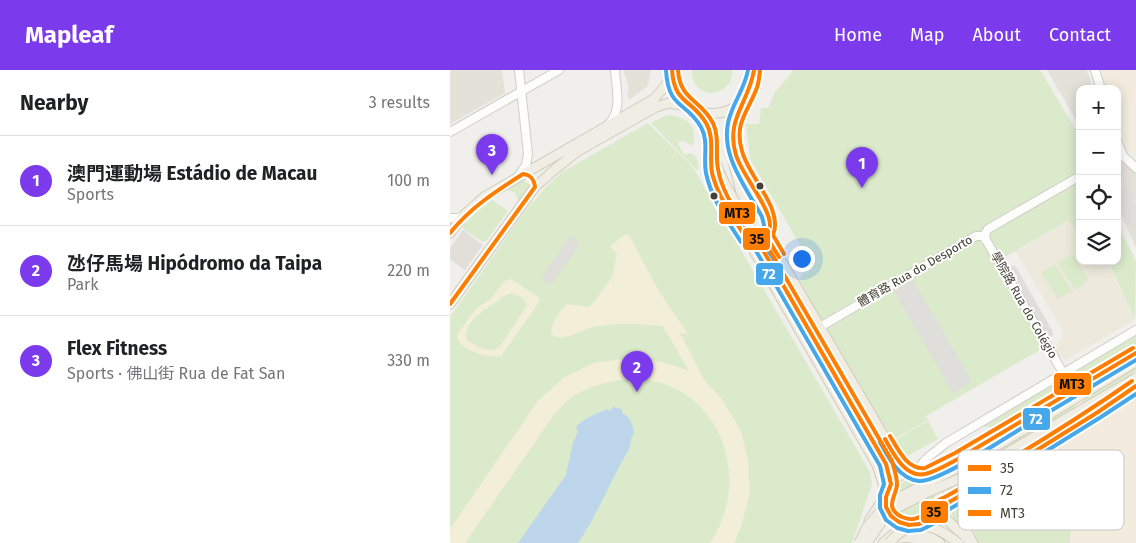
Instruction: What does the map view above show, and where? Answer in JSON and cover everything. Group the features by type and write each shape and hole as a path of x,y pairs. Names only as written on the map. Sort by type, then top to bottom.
{"main road":[{"path":"672,70 674,88 681,99 706,122 715,159 724,180 886,464 891,484"},
{"path":"450,233 465,214 484,198 519,176 654,100 664,90 672,70"},
{"path":"754,71 747,96 731,126 732,155 741,192 898,460 930,480 936,489 939,499 937,510 959,538"},
{"path":"450,304 535,187 578,151 656,107 669,103 690,107 704,113 725,112 737,106 747,96"},
{"path":"712,142 711,165 715,184 877,465 886,494 885,504 888,513 897,523 910,527 940,543"},
{"path":"519,176 532,178 535,187"},
{"path":"746,238 756,238"},
{"path":"450,291 462,287"},
{"path":"812,336 814,329 820,327"},
{"path":"973,450 1136,353"},
{"path":"990,450 1136,362"},
{"path":"1012,450 1136,378"},
{"path":"1037,450 1136,386"},
{"path":"858,543 866,525 891,484 900,475 918,474 958,459"},
{"path":"858,543 867,527 879,512 898,498 958,468"},
{"path":"867,543 884,518 897,508 958,479"},
{"path":"882,543 910,527 928,522 937,510 958,498"},
{"path":"888,543 907,529 922,526 945,532 972,543"},
{"path":"967,530 972,543"},
{"path":"945,543 946,536 951,532 959,538"},
{"path":"888,543 904,537 916,538 928,543"}],"street":[{"path":"519,70 528,152 526,165 519,176"},
{"path":"450,132 559,70"},
{"path":"605,128 612,121 616,113 617,97 614,70"},
{"path":"1095,70 1100,85"},
{"path":"617,97 620,104 627,109 639,108"},
{"path":"1121,151 1136,160"},
{"path":"528,152 536,161 547,160"},
{"path":"1121,153 1125,159 1136,168"},
{"name":"體育路 Rua do Desporto","path":"986,240 985,234 988,229 1076,178"},
{"path":"450,218 458,218 465,214"},
{"name":"體育路 Rua do Desporto","path":"820,327 976,236 982,236 986,240"},
{"name":"學院路 Rua do Colégio","path":"986,240 1063,373 1072,385 1083,385"},
{"path":"918,474 921,465 946,443 1136,330"}],"shaded area":[{"path":"450,70 502,70 505,93 450,124"},
{"path":"623,70 651,70 648,86 629,100 627,93 629,88"},
{"path":"1047,70 1087,70 1092,85 1076,85 1076,120"},
{"path":"1096,70 1136,70 1136,157 1123,147 1121,142 1121,85 1101,85"},
{"path":"1121,159 1136,173 1136,248 1121,215"},
{"path":"1122,187 1136,196 1132,203 1136,207 1136,241 1121,209"},
{"path":"1069,220 1076,232 1076,265 1109,265 1135,320 1066,360 1058,355 1053,346 1062,339 1063,331 1016,252"},
{"path":"463,230 483,245 465,270 450,259 450,248"},
{"path":"570,236 578,241 579,246 554,281 548,284 544,280 543,275"},
{"path":"1013,265 1016,267 1053,332 1052,337 1046,337 1008,270"},
{"path":"913,280 972,382 953,393 894,291"},
{"path":"1136,397 1136,543 982,543 979,541 974,530 1124,530 1124,450 1047,450"}],"green space":[{"path":"692,70 732,70 732,75 726,87 714,93 709,93 701,90 696,85"},
{"path":"791,70 1040,70 1076,130 1076,231 1069,220 995,263 1043,348 926,416 928,420 889,442 797,283 810,262 750,159 746,124 759,124 761,108 768,108 775,92 793,71"},
{"path":"667,115 681,118 691,125 694,134 692,146 685,141 678,142 685,155 692,153 696,157 698,171 651,123"},
{"path":"648,123 692,166 870,472 872,484 852,543 450,543 450,317 525,211 547,186 562,172"},
{"path":"522,180 528,183 530,187 518,201 515,193 506,189"},
{"path":"491,199 508,211 487,240 483,242 464,230 463,226"},
{"path":"1121,231 1136,261 1135,319 1110,265 1121,265"},
{"path":"1072,254 1076,260 1076,265 1079,265 1089,281 1075,290 1057,263"},
{"path":"1055,264 1072,291 1058,299 1041,273"},
{"path":"1136,333 1136,348 1108,365 1092,374 1080,377 1070,371"},
{"path":"1136,366 1136,376 1086,405 1081,399"},
{"path":"1058,379 1066,389 995,428 977,426"},
{"path":"1075,402 1077,417 1074,421 1027,450 994,450"},
{"path":"928,421 938,439 904,458 901,457 891,442"},
{"path":"958,471 958,492 948,498 946,486 942,481"},
{"path":"913,480 928,486 934,501 928,516 913,522 898,516 892,501 898,486"},
{"path":"958,503 958,524 952,514"},
{"path":"975,530 1071,530 1070,543 979,543"}],"sand":[{"path":"624,235 629,235 660,293 688,334 680,333 704,380 721,398 741,431 748,460 750,494 741,527 734,543 710,543 724,514 729,484 726,455 716,428 699,406 676,389 648,380 615,381 602,384 583,391 566,402 553,416 465,543 450,543 450,529 538,401 563,378 594,363 631,358 663,362 689,371 663,326 617,324 589,328 566,337 552,335 552,326 566,304 590,307 612,277 617,254 610,246"},
{"path":"511,279 538,297 540,301 501,356 482,355 462,345 457,335 475,310 490,300 505,281","holes":["513,293 523,298 527,304 526,307 499,348 486,350 467,340 466,334 470,323 484,310"]}],"water":[{"path":"613,407 622,409 622,413 631,421 634,434 629,449 592,521 578,543 518,543 566,475 573,442 578,432 576,427 591,416 608,409 610,411"}],"transit line":[{"name":"72","path":"666,70 670,92 701,127 705,138 705,161 708,182 725,217 741,242 752,244 880,466 884,484 880,495 880,508 886,520 897,528 908,531 921,530 933,524 941,514 958,504"},
{"name":"35","path":"672,70 676,89 684,100 701,115 709,129 712,173 722,199 746,238 756,238 886,464 891,484 886,497 886,507 891,516 899,522 909,525 919,524 929,519 937,509 958,497"},
{"name":"MT3","path":"678,70 683,88 703,109 713,123 716,134 718,169 730,202 749,232 758,232 761,235 892,461 897,484 892,501 893,510 902,517 914,519 925,514 936,502 958,489"},
{"name":"72","path":"748,70 745,82 731,113 727,127 727,141 734,167 762,217 764,225 760,238 774,260"},
{"name":"35","path":"754,70 733,131 733,142 739,163 766,209 770,225 766,236 779,257"},
{"name":"MT3","path":"760,71 757,88 741,126 740,142 746,161 770,204 775,225 773,235 784,254"},
{"name":"35","path":"450,233 475,208 513,180 523,174 530,176 533,180 535,187 450,304"},
{"name":"MT3","path":"960,450 1133,348"},
{"name":"35","path":"973,450 1136,353"},
{"name":"72","path":"986,450 1136,360"},
{"name":"MT3","path":"1024,450 1132,381"},
{"name":"35","path":"1037,450 1136,386"},
{"name":"72","path":"1048,450 1136,394"},
{"name":"MT3","path":"890,436 904,458 913,466 919,468 925,468 958,451"},
{"name":"35","path":"885,439 900,463 911,472 918,474 938,470 958,459"},
{"name":"72","path":"880,442 900,472 912,479 919,481 928,480 958,466"}],"place":[{"name":"Flex Fitness","path":"492,175"},
{"name":"澳門運動場 Estádio de Macau","path":"862,188"},
{"name":"氹仔馬場 Hipódromo da Taipa","path":"637,392"}]}
